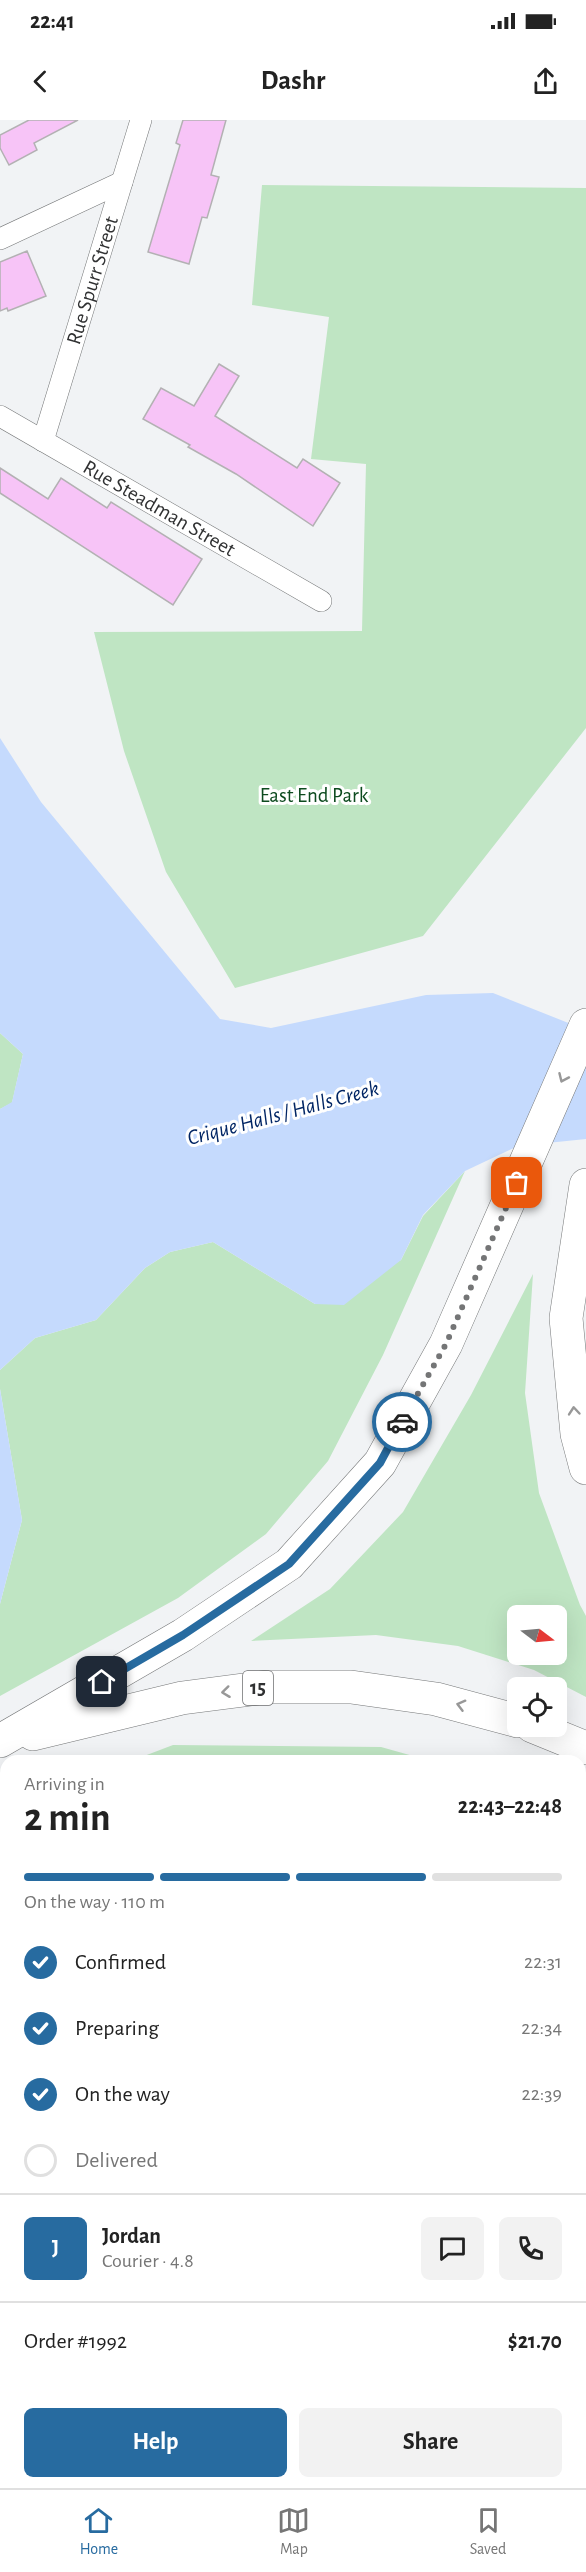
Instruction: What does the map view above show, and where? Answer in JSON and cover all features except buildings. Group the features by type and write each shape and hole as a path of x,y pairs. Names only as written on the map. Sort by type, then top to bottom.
{"highway":[{"path":"0,1741 183,1635 289,1564 380,1463 446,1344 586,1025"},
{"path":"586,1185 566,1318 577,1434 586,1468"},
{"name":"15","path":"0,1741 182,1698 267,1687 351,1687 436,1699 507,1718"},
{"path":"559,1737 586,1748"}],"street":[{"name":"Rue Spurr Street","path":"43,441 141,120"},
{"path":"0,239 122,182"},
{"name":"Rue Steadman Street","path":"0,416 321,601"}],"green space":[{"name":"East End Park","path":"262,185 586,188 586,728 423,936 235,988 166,872 124,751 94,632 362,631 366,464 311,459 329,317 252,305"},
{"path":"0,1033 23,1054 12,1103 0,1109"},
{"path":"465,1171 383,1355 328,1461 266,1534 178,1598 0,1696 0,1604 22,1520 0,1389 0,1370 35,1338 96,1320 145,1268 170,1252 213,1242 315,1304 401,1260 423,1216"},
{"path":"533,1274 525,1393 539,1493 586,1616 586,1697 567,1687 567,1677 547,1677 518,1665 567,1665 567,1605 507,1605 507,1661 458,1646 376,1635 251,1641 330,1589 403,1512 471,1395"},
{"path":"173,1745 381,1747 410,1755 147,1755"}],"water":[{"name":"Crique Halls / Halls Creek","path":"0,738 41,802 220,1019 271,1028 426,995 493,993 586,1030 586,1139 518,1146 465,1171 423,1215 401,1260 344,1305 315,1304 213,1242 170,1252 145,1268 96,1320 35,1338 0,1370 0,1109 12,1102 23,1054 0,1033"},
{"path":"0,1389 22,1520 0,1604"}],"way so far":[{"path":"402,1422 446,1344 517,1183"}],"route":[{"path":"102,1682 183,1635 289,1564 380,1463 402,1422"}]}
